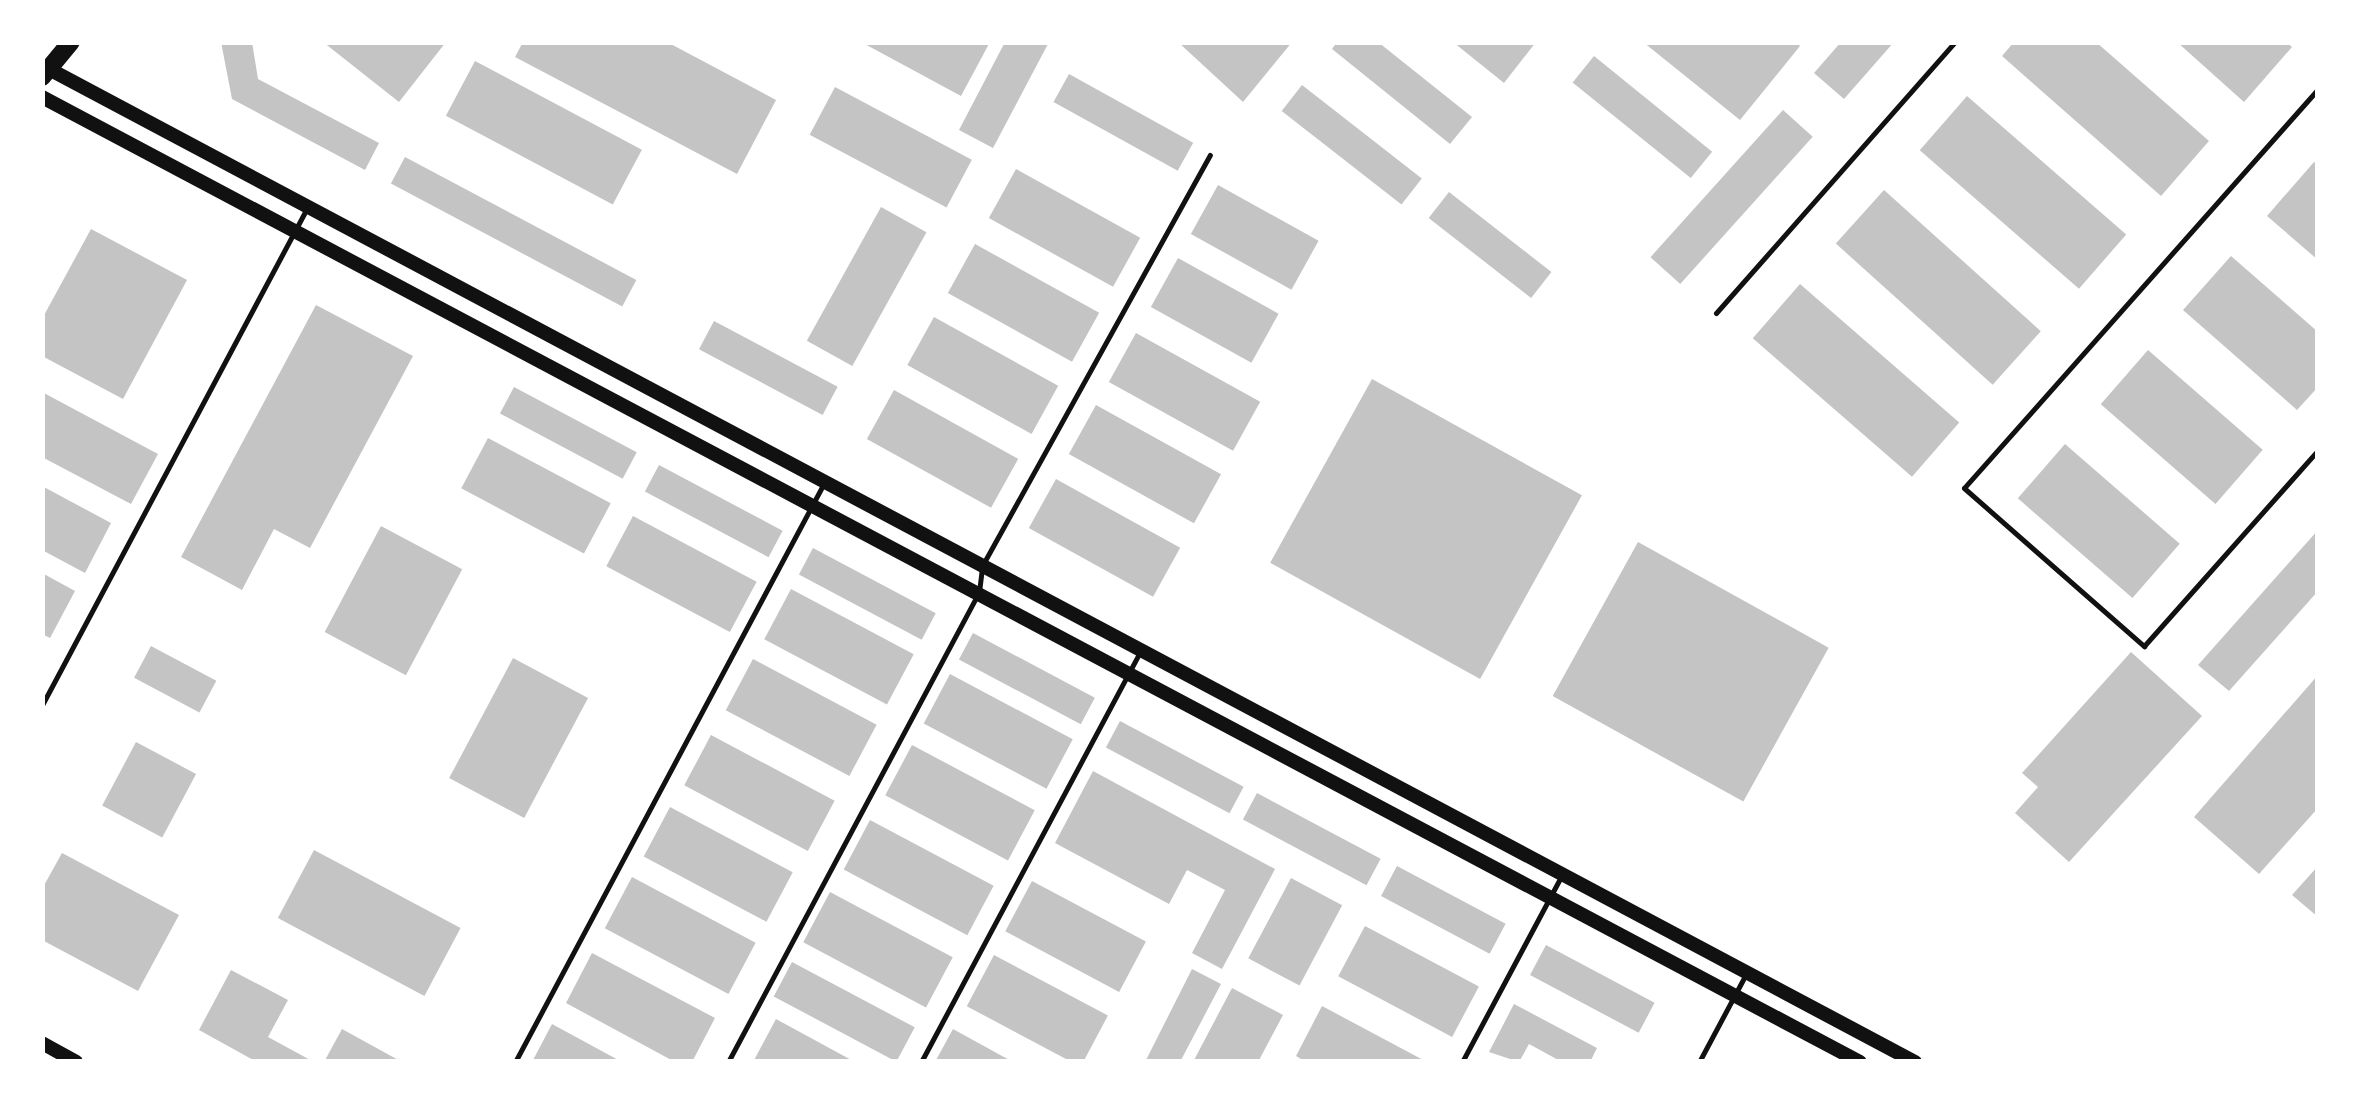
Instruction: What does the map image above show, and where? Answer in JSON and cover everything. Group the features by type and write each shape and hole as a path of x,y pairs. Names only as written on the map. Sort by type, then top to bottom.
{"main road":[{"path":"46,74 71,42"}],"street":[{"path":"46,74 308,208 1913,1061"},
{"path":"42,97 1860,1062"},
{"path":"42,1044 76,1062"}],"lane":[{"path":"1716,312 1955,42"},
{"path":"2318,88 1964,488 2144,646 2318,450"},
{"path":"728,1062 978,592 982,566 1210,155"},
{"path":"42,705 308,208"},
{"path":"515,1062 824,482"},
{"path":"921,1062 1140,650"},
{"path":"1462,1062 1562,874"},
{"path":"1699,1062 1746,972"}],"building":[{"path":"221,42 252,42 258,79 379,143 365,170 232,99"},
{"path":"323,42 446,42 399,102"},
{"path":"523,42 667,42 776,100 737,174 515,57"},
{"path":"861,42 990,42 961,96"},
{"path":"1005,42 1049,42 993,148 959,130"},
{"path":"1178,42 1292,42 1243,102"},
{"path":"1337,42 1378,42 1472,117 1450,144 1332,49"},
{"path":"1453,42 1536,42 1504,83"},
{"path":"1643,42 1796,42 1800,46 1740,120"},
{"path":"1841,42 1894,42 1844,99 1814,73"},
{"path":"2014,42 2096,42 2209,141 2161,196 2002,56"},
{"path":"2177,42 2286,42 2292,47 2244,102"},
{"path":"1594,56 1712,152 1691,178 1573,82"},
{"path":"475,61 642,150 613,204 446,116"},
{"path":"1069,74 1193,143 1178,171 1053,102"},
{"path":"1302,85 1422,179 1401,205 1282,111"},
{"path":"835,87 972,160 947,207 810,135"},
{"path":"1967,96 2126,234 2079,289 1920,150"},
{"path":"1783,110 1813,137 1680,284 1651,257"},
{"path":"405,157 636,280 622,306 391,183"},
{"path":"2314,162 2318,164 2318,260 2267,216"},
{"path":"1016,169 1140,238 1113,287 989,218"},
{"path":"1218,185 1319,241 1291,290 1191,234"},
{"path":"1884,190 2041,331 1993,385 1836,244"},
{"path":"1449,192 1551,272 1531,298 1429,218"},
{"path":"881,207 926,232 852,366 807,341"},
{"path":"91,229 187,280 123,399 42,356 42,319"},
{"path":"975,244 1099,313 1072,362 948,293"},
{"path":"2231,256 2318,332 2318,387 2297,410 2183,310"},
{"path":"1178,258 1279,314 1251,363 1151,307"},
{"path":"1800,284 1959,422 1912,477 1753,338"},
{"path":"316,305 413,356 310,548 274,529 242,590 181,557"},
{"path":"934,317 1058,386 1032,434 907,365"},
{"path":"714,321 838,387 823,415 699,349"},
{"path":"1136,333 1260,402 1233,451 1109,382"},
{"path":"2148,350 2263,450 2215,504 2101,404"},
{"path":"1372,379 1582,495 1480,679 1270,563"},
{"path":"514,387 637,452 623,479 500,413"},
{"path":"894,390 1018,459 991,508 867,439"},
{"path":"42,392 158,454 131,504 42,457"},
{"path":"1096,405 1221,474 1194,523 1069,454"},
{"path":"488,438 611,503 584,554 461,488"},
{"path":"2065,444 2180,544 2132,598 2018,498"},
{"path":"659,465 783,531 769,557 645,491"},
{"path":"1056,479 1180,548 1153,597 1029,528"},
{"path":"42,486 111,523 85,573 42,550"},
{"path":"633,516 757,582 730,632 606,566"},
{"path":"381,526 462,569 406,675 325,632"},
{"path":"2318,530 2318,591 2229,691 2198,665"},
{"path":"1638,542 1829,648 1743,802 1553,696"},
{"path":"813,548 936,613 922,640 799,574"},
{"path":"42,573 75,591 50,638 42,634"},
{"path":"791,589 914,654 887,705 764,639"},
{"path":"973,633 1095,698 1081,724 959,659"},
{"path":"151,646 216,681 199,713 134,678"},
{"path":"2131,652 2202,716 2069,862 2015,813 2038,787 2022,773"},
{"path":"513,658 588,698 524,818 449,778"},
{"path":"753,659 877,725 849,776 726,710"},
{"path":"950,674 1073,739 1046,789 924,723"},
{"path":"2318,675 2318,808 2259,874 2194,817"},
{"path":"1120,721 1244,787 1230,813 1106,747"},
{"path":"711,735 835,801 808,851 684,785"},
{"path":"136,742 196,774 162,837 102,806"},
{"path":"912,745 1035,810 1008,861 885,795"},
{"path":"1093,771 1275,869 1222,969 1192,953 1225,890 1187,870 1169,904 1055,843"},
{"path":"1257,793 1381,859 1367,885 1243,819"},
{"path":"670,807 793,872 766,922 644,856"},
{"path":"870,820 994,886 967,935 844,869"},
{"path":"314,850 461,928 424,996 278,918"},
{"path":"62,853 179,915 138,991 42,940 42,889"},
{"path":"1397,866 1506,924 1490,954 1381,896"},
{"path":"2318,866 2318,917 2292,895"},
{"path":"632,877 756,943 728,994 605,928"},
{"path":"1291,878 1342,905 1299,986 1248,958"},
{"path":"1032,881 1146,942 1119,992 1005,931"},
{"path":"830,892 953,957 926,1008 803,942"},
{"path":"1365,926 1479,987 1452,1037 1338,976"},
{"path":"1546,945 1655,1003 1639,1033 1530,975"},
{"path":"592,953 715,1018 692,1062 675,1062 566,1003"},
{"path":"994,955 1108,1016 1083,1062 1072,1062 967,1006"},
{"path":"792,962 915,1027 896,1062 774,996"},
{"path":"1192,969 1221,984 1180,1062 1145,1062"},
{"path":"231,970 288,1000 268,1037 314,1062 257,1062 199,1030"},
{"path":"1232,988 1283,1015 1258,1062 1193,1062"},
{"path":"1514,1004 1597,1048 1590,1062 1562,1062 1529,1044 1519,1062 1489,1052"},
{"path":"1322,1006 1427,1062 1306,1062 1296,1056"},
{"path":"776,1019 855,1062 753,1062"},
{"path":"552,1024 622,1062 532,1062"},
{"path":"342,1029 402,1062 324,1062"},
{"path":"953,1029 1013,1062 935,1062"}]}
